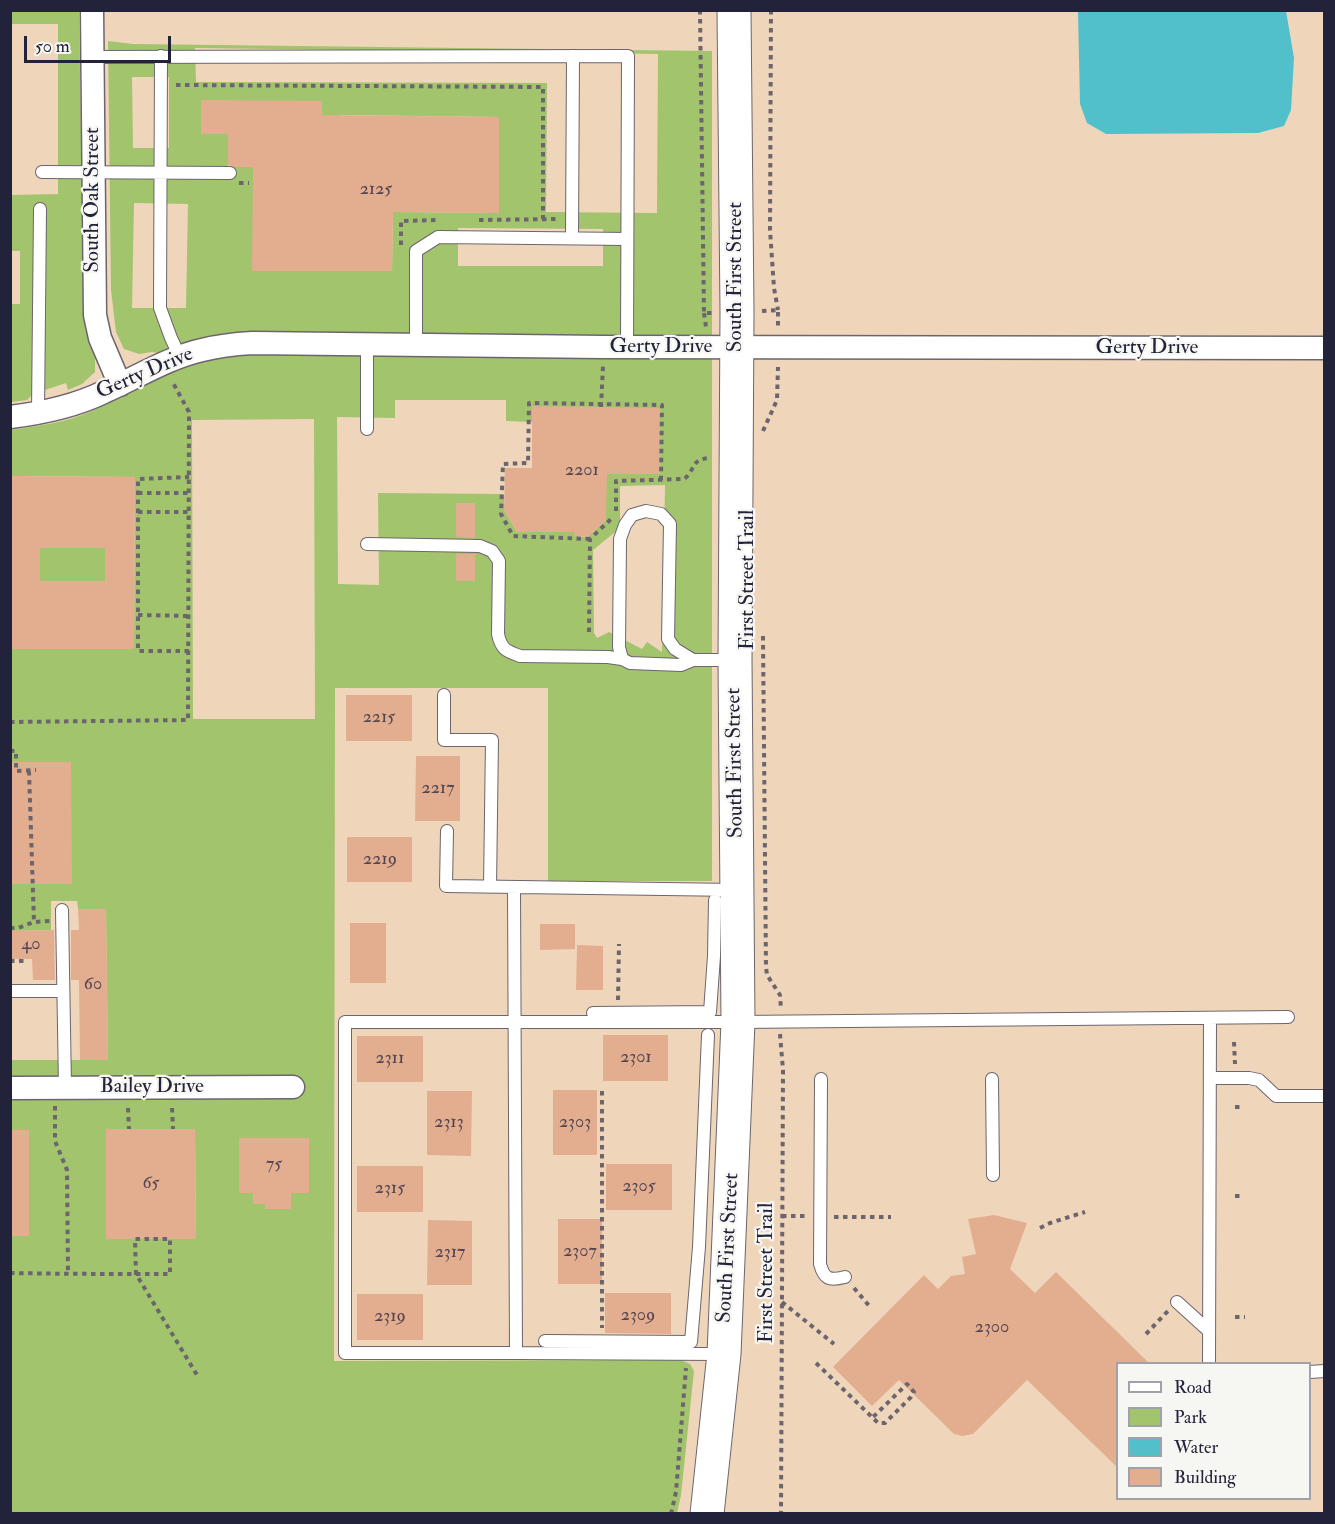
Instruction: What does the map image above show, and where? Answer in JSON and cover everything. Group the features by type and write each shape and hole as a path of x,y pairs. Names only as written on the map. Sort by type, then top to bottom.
{"street":[{"name":"South Oak Street","path":"92,10 95,315 100,338 120,385"},
{"name":"South First Street","path":"706,1514 724,1354 738,1022 727,895 735,660 737,347 734,10"},
{"name":"Gerty Drive","path":"10,417 38,413 72,404 103,393 200,350 252,343 603,347 1324,348"},
{"name":"Bailey Drive","path":"10,1088 60,1093 293,1087"}],"lane":[{"path":"161,56 160,308 171,338 171,361"},
{"path":"92,57 628,57 627,347"},
{"path":"572,238 573,57"},
{"path":"42,172 230,173"},
{"path":"38,413 40,209"},
{"path":"416,345 416,251 438,237 627,239"},
{"path":"367,344 367,429"},
{"path":"622,659 619,647 620,539 632,515 646,511 661,514 670,524 668,639 675,650 693,660"},
{"path":"367,544 480,546 492,551 499,561 498,634 500,645 508,652 520,656 608,657 630,663 681,665 693,660 735,660"},
{"path":"444,695 444,740 492,740 490,887"},
{"path":"447,831 446,886 727,895 714,956 710,1012 593,1013"},
{"path":"514,887 516,1353"},
{"path":"60,1093 63,991 62,915"},
{"path":"10,991 63,991"},
{"path":"724,1354 345,1353 345,1022 738,1022 1288,1017"},
{"path":"1209,1362 1210,1018"},
{"path":"545,1341 691,1342 699,1247 708,1035"},
{"path":"1210,1078 1259,1080 1276,1096 1324,1096"},
{"path":"820,1079 820,1263 823,1274 828,1278 836,1280 844,1278"},
{"path":"992,1079 993,1175"},
{"path":"1177,1302 1209,1331"}],"path":[{"path":"771,10 770,230 778,319"},
{"path":"176,85 543,87 543,219"},
{"path":"766,310 778,310"},
{"path":"602,406 603,347"},
{"path":"10,722 188,720 189,412 171,361"},
{"path":"762,435 777,400 778,369"},
{"path":"590,539 513,536 501,514 503,464 528,463 529,403 602,406 662,405 661,480"},
{"path":"189,477 138,478 138,651 189,651"},
{"path":"138,493 189,493"},
{"path":"138,512 189,512"},
{"path":"138,615 189,616"},
{"name":"First Street Trail","path":"763,626 766,967 767,975 780,995 781,1006"},
{"path":"10,751 16,751 16,771 36,770"},
{"path":"29,771 34,922"},
{"path":"10,928 18,928 62,915"},
{"path":"618,1013 619,944"},
{"path":"10,962 28,961"},
{"name":"First Street Trail","path":"780,1034 783,1070 781,1514"},
{"path":"1234,1042 1234,1064"},
{"path":"602,1091 602,1341"},
{"path":"60,1093 55,1141 67,1170 68,1274"},
{"path":"128,1098 129,1129"},
{"path":"172,1098 173,1129"},
{"path":"1235,1107 1244,1107"},
{"path":"1235,1196 1244,1196"},
{"path":"1040,1228 1085,1212"},
{"path":"782,1216 808,1216"},
{"path":"833,1217 891,1217"},
{"path":"10,1273 68,1274 135,1274 170,1274 170,1239 135,1239 135,1274 197,1375"},
{"path":"844,1278 871,1308"},
{"path":"782,1302 834,1344"},
{"path":"1146,1334 1177,1302"},
{"path":"1235,1317 1245,1317"},
{"path":"816,1363 872,1418 878,1423 885,1423 911,1397 914,1392 912,1389 907,1384 872,1418"},
{"path":"671,1514 676,1492 686,1368"}],"shaded area":[{"path":"10,11 1324,11 1324,1513 11,1513"}],"green space":[{"path":"11,11 79,11 84,314 95,357 95,372 82,384 68,390 66,383 33,394 27,400 11,402 11,304 20,304 20,251 11,251 11,195 58,194 58,24 11,24"},
{"path":"108,41 133,44 712,51 712,881 548,881 548,688 335,688 334,1361 681,1360 690,1364 694,1371 681,1495 677,1513 11,1513 11,1236 29,1236 29,1130 11,1130 11,1060 108,1060 106,910 78,909 77,901 51,901 51,930 11,931 11,649 134,649 135,477 11,476 10,430 81,416 125,393 179,357 152,352 139,354 124,349 116,332 111,290","holes":["195,48 658,54 657,213 546,212 547,83 196,82","132,77 169,77 169,148 133,148","344,115 499,117 499,213 393,212 392,271 253,271 253,167 228,166 228,134 201,134","134,203 188,204 186,308 132,308","458,228 603,229 603,266 458,266","395,400 506,400 506,421 532,422 532,406 606,520 588,537 574,536 574,532 517,532 504,510 504,494 378,493 379,585 338,584 337,417 395,418","314,419 315,719 193,719 192,420","665,485 662,652 647,642 642,649 609,632 597,638 594,633 593,550 620,528 620,486","106,1129 195,1129 196,1238 106,1239"]},
{"path":"40,548 105,548 105,581 40,581"}],"water":[{"path":"1078,11 1286,11 1294,58 1291,110 1284,126 1258,133 1106,134 1087,123 1080,104"}],"building":[{"path":"201,100 322,101 322,115 499,117 499,213 393,212 392,271 252,271 253,167 228,165 228,134 201,134"},
{"path":"532,406 660,408 660,474 607,474 606,520 588,537 574,536 574,532 517,532 504,510 505,468 532,468"},
{"path":"10,476 135,477 134,649 10,649","holes":["40,548 105,548 105,581 40,581"]},
{"path":"456,503 475,503 475,538 456,537"},
{"path":"456,554 475,554 475,581 456,581"},
{"path":"346,695 412,695 412,741 346,741"},
{"path":"416,756 460,756 460,821 415,821"},
{"path":"10,762 71,762 72,884 10,884"},
{"path":"347,837 412,837 412,882 347,882"},
{"path":"78,909 106,909 108,1060 80,1060 79,980 71,980 71,930 79,930"},
{"path":"350,923 386,923 386,983 350,983"},
{"path":"540,924 575,924 575,949 540,950"},
{"path":"54,930 55,980 33,980 32,959 10,959 10,931"},
{"path":"577,945 603,946 603,990 576,990"},
{"path":"603,1035 668,1035 668,1081 603,1081"},
{"path":"357,1036 423,1036 423,1082 357,1082"},
{"path":"553,1090 597,1090 597,1155 553,1155"},
{"path":"427,1091 472,1091 471,1156 427,1155"},
{"path":"106,1129 195,1129 196,1239 106,1239"},
{"path":"10,1130 29,1130 29,1236 10,1236"},
{"path":"239,1138 309,1138 309,1193 291,1193 291,1209 265,1209 265,1204 253,1204 253,1193 239,1193"},
{"path":"606,1164 672,1164 672,1210 606,1210"},
{"path":"357,1166 423,1166 423,1212 357,1212"},
{"path":"994,1215 1027,1223 1010,1269 1035,1293 1056,1272 1148,1362 1116,1362 1116,1466 1027,1380 973,1434 962,1436 954,1434 899,1380 872,1406 833,1367 924,1275 938,1289 951,1276 965,1274 962,1257 976,1254 968,1219"},
{"path":"558,1219 602,1219 602,1284 558,1284"},
{"path":"428,1220 472,1221 472,1285 427,1285"},
{"path":"605,1293 671,1293 671,1334 605,1333"},
{"path":"357,1294 423,1294 423,1340 357,1340"}]}
